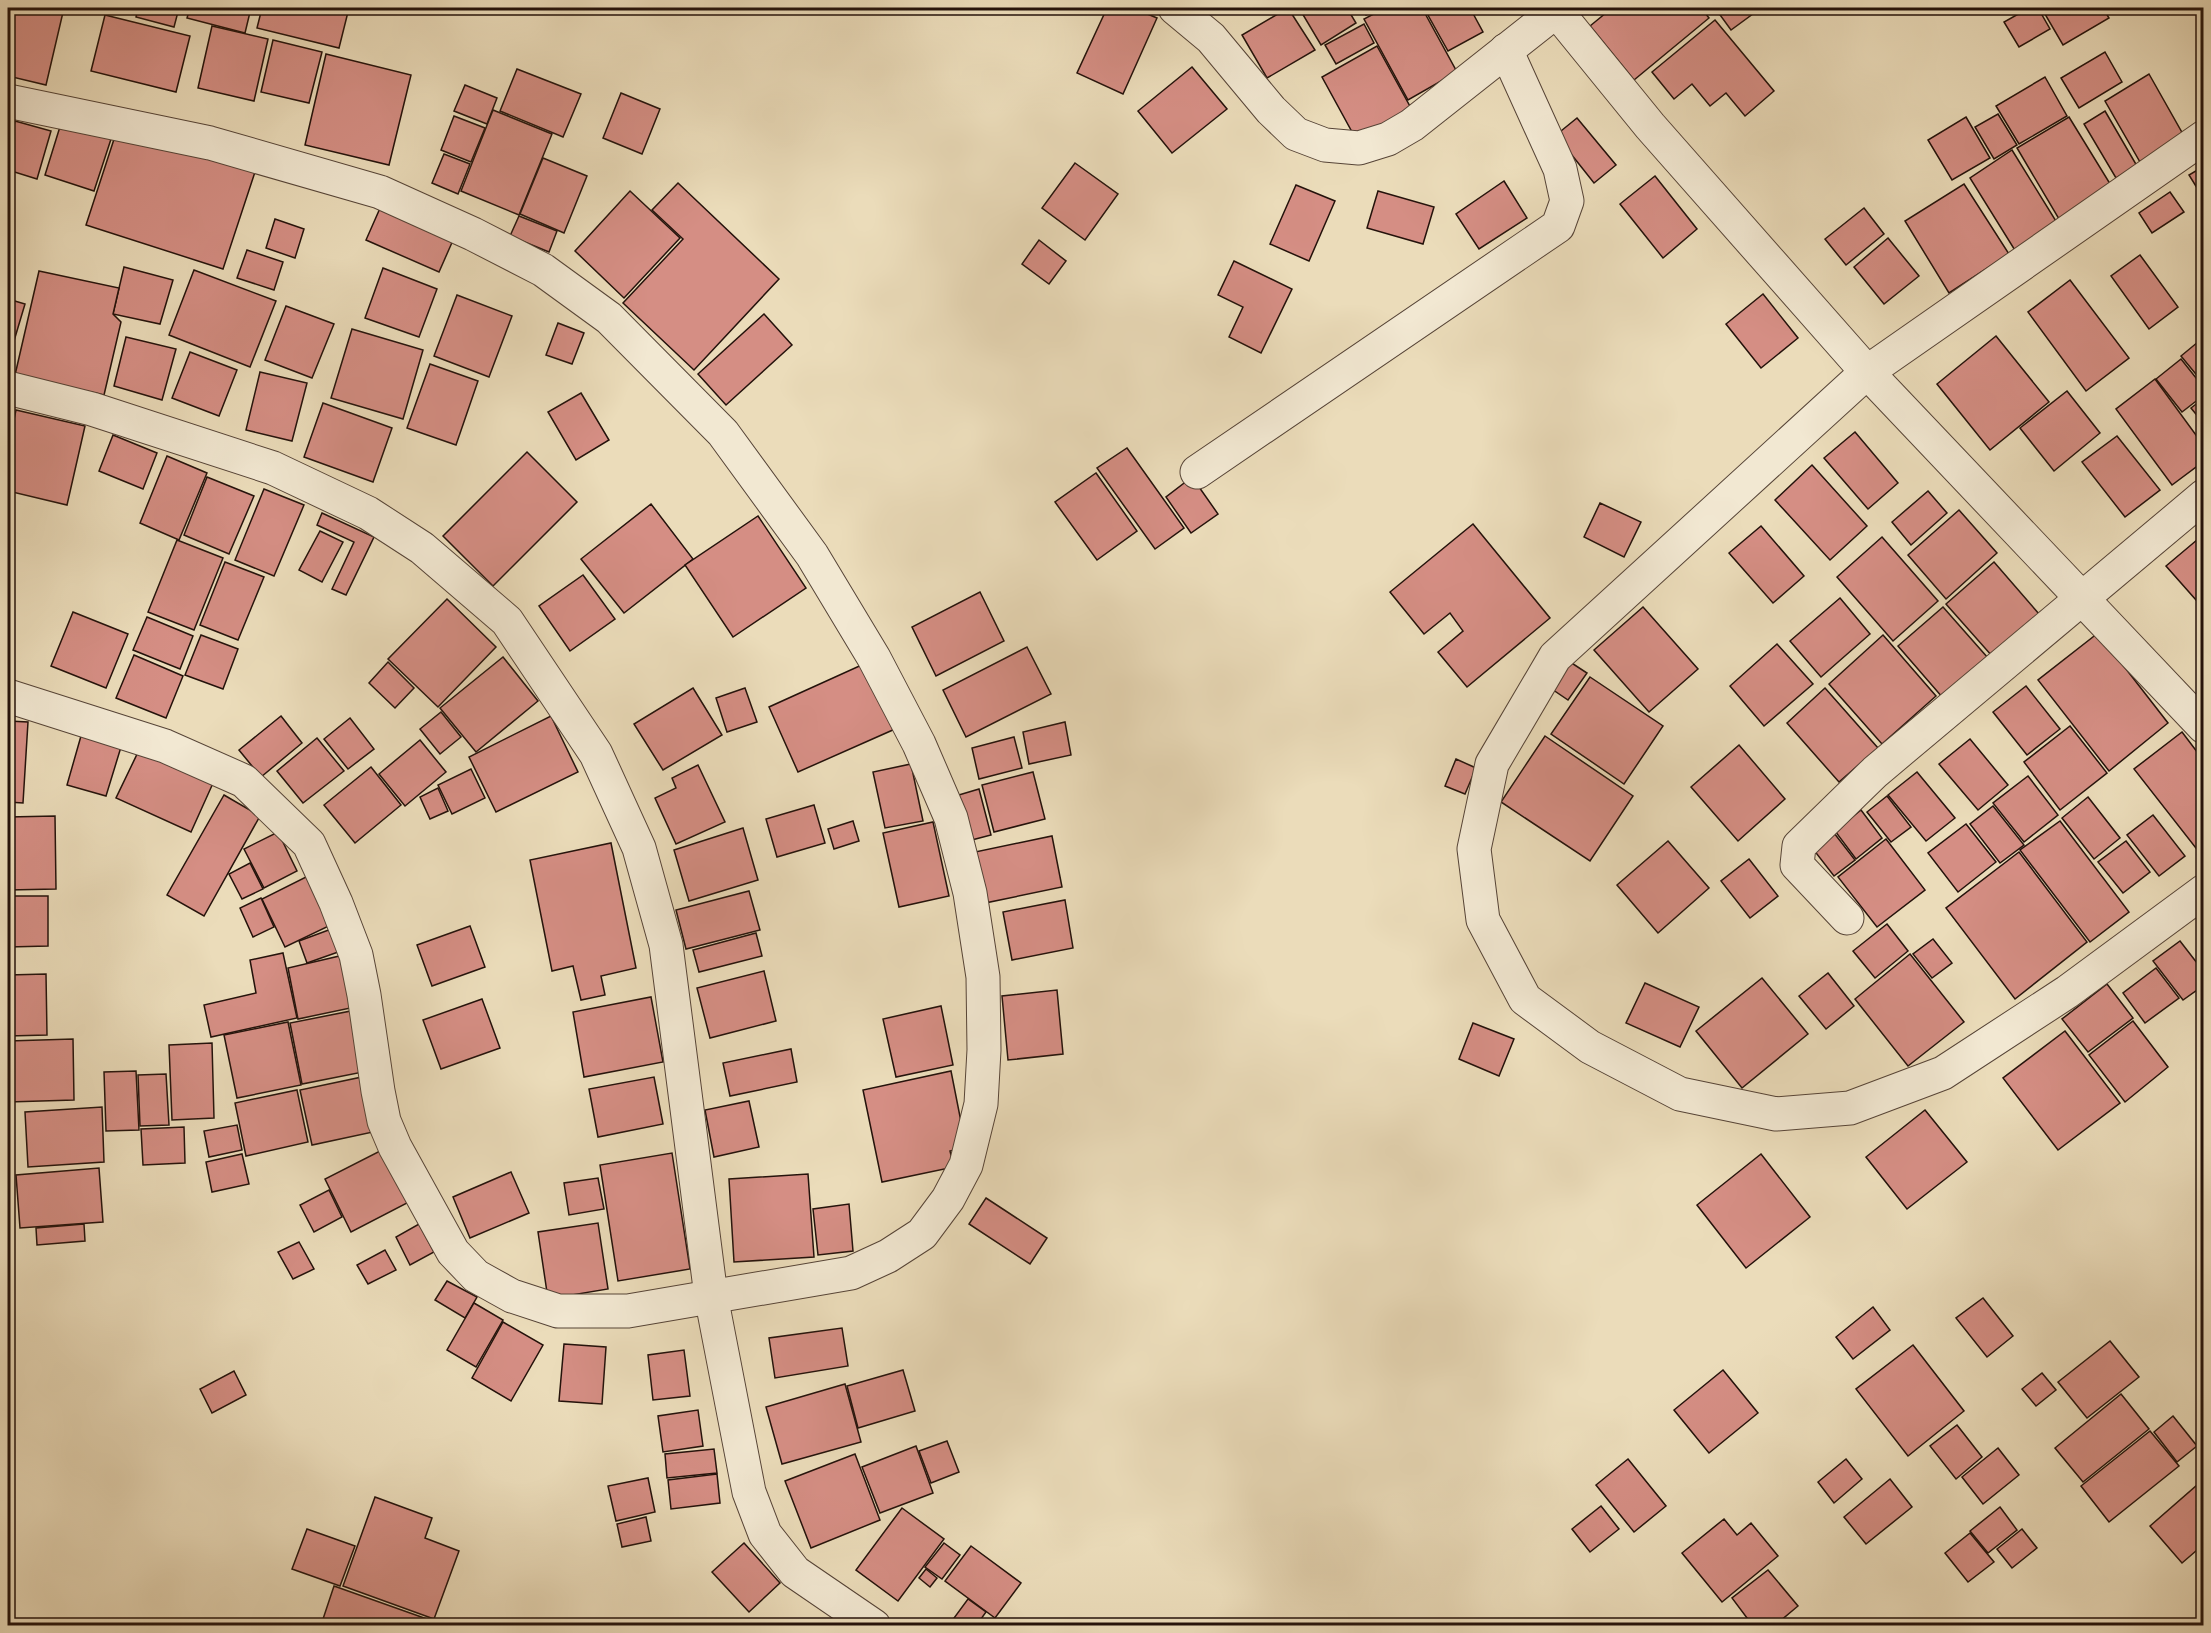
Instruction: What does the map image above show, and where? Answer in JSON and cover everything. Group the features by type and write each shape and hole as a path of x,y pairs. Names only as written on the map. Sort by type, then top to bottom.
{"street":[{"path":"1175,8 1211,38 1271,110 1296,134 1326,145 1359,148 1388,139 1412,125 1557,9 1650,126 1867,372 2204,727"},
{"path":"1197,472 1558,226 1568,201 1560,169 1506,50"},
{"path":"8,101 210,143 380,192 473,234 543,270 609,318 723,433 812,555 874,658 919,744 951,818 970,893 983,977 984,1050 981,1104 966,1165 948,1199 922,1234 888,1256 851,1273 628,1311 558,1311 512,1296 476,1276 453,1252 395,1147 384,1121 356,955 336,903 309,844 244,781 165,746 8,696"},
{"path":"2204,137 1867,372 1555,657 1492,765 1474,849 1483,920 1525,999 1590,1047 1680,1094 1776,1114 1850,1108 1943,1073 2067,992 2204,891"},
{"path":"8,388 92,410 273,468 368,513 422,548 507,621 596,754 639,848 666,945 711,1296 749,1492 765,1534 795,1572 874,1626"},
{"path":"1847,918 1797,866 1799,846 1875,772 2204,496"}],"building":[{"path":"8,8 64,8 46,85 8,76"},
{"path":"138,8 179,8 174,27 136,17"},
{"path":"190,8 251,8 245,33 187,18"},
{"path":"262,8 349,8 339,48 257,28"},
{"path":"1107,8 1133,8 1157,18 1123,94 1077,73"},
{"path":"1288,8 1315,50 1267,78 1242,35"},
{"path":"1299,8 1347,8 1356,23 1321,45"},
{"path":"1362,8 1380,8 1366,15"},
{"path":"1385,8 1422,8 1457,72 1408,100 1364,19"},
{"path":"1424,8 1470,8 1483,32 1448,51"},
{"path":"1612,8 1701,8 1709,18 1634,80 1590,26"},
{"path":"1715,8 1761,8 1731,30"},
{"path":"2029,8 2038,8 2050,29 2019,47 2004,22"},
{"path":"2103,8 2109,18 2063,45 2042,9"},
{"path":"105,15 190,36 176,92 91,71"},
{"path":"1715,20 1774,91 1745,116 1726,93 1710,106 1692,84 1674,99 1652,72"},
{"path":"1364,24 1374,43 1336,64 1325,45"},
{"path":"212,26 268,39 254,101 198,88"},
{"path":"273,40 322,52 309,103 261,92"},
{"path":"1377,46 1412,110 1357,141 1322,77"},
{"path":"2105,52 2122,82 2079,108 2061,78"},
{"path":"326,54 411,75 389,165 305,145"},
{"path":"1192,67 1227,109 1172,153 1138,111"},
{"path":"517,69 581,94 563,137 500,111"},
{"path":"2149,74 2184,136 2140,162 2105,101"},
{"path":"2045,77 2067,116 2019,144 1996,106"},
{"path":"465,85 497,98 487,124 454,111"},
{"path":"621,93 660,109 642,154 603,138"},
{"path":"493,110 552,134 519,215 461,191"},
{"path":"2105,111 2137,166 2116,178 2084,124"},
{"path":"8,112 15,115 8,143"},
{"path":"1998,114 2017,145 1994,159 1975,127"},
{"path":"454,116 485,128 471,162 441,150"},
{"path":"63,117 113,133 94,191 45,175"},
{"path":"1966,117 1990,158 1952,180 1928,140"},
{"path":"2069,117 2112,187 2059,219 2017,148"},
{"path":"1577,118 1616,165 1594,183 1556,135"},
{"path":"15,121 51,131 37,179 8,170 8,149"},
{"path":"118,127 255,172 223,269 86,225"},
{"path":"2012,150 2059,226 2016,252 1970,178"},
{"path":"444,154 470,164 458,194 432,183"},
{"path":"543,158 587,176 564,233 520,214"},
{"path":"1075,163 1118,194 1085,240 1042,208"},
{"path":"2204,166 2204,195 2202,196 2189,175"},
{"path":"1655,176 1697,229 1663,258 1620,204"},
{"path":"1504,181 1527,218 1479,249 1456,214"},
{"path":"678,183 779,279 694,370 623,303 683,239 652,210"},
{"path":"1964,184 2009,254 1949,293 1905,221"},
{"path":"1296,185 1335,201 1309,261 1270,244"},
{"path":"630,191 680,238 624,298 575,251"},
{"path":"1378,191 1434,207 1423,244 1367,228"},
{"path":"2170,192 2184,212 2152,233 2139,213"},
{"path":"381,206 454,238 439,272 366,240"},
{"path":"1864,208 1884,234 1846,265 1825,239"},
{"path":"519,216 557,231 549,252 510,236"},
{"path":"275,219 304,229 295,258 266,248"},
{"path":"1888,238 1919,276 1884,304 1854,267"},
{"path":"1039,240 1066,261 1049,284 1022,264"},
{"path":"247,250 283,262 274,290 237,278"},
{"path":"2140,255 2178,307 2149,329 2111,276"},
{"path":"1234,261 1292,289 1261,353 1229,337 1243,307 1218,295"},
{"path":"124,267 173,280 160,324 113,314"},
{"path":"383,268 437,289 419,337 365,318"},
{"path":"194,270 276,301 250,367 169,335"},
{"path":"39,271 119,288 113,314 121,322 104,395 15,375"},
{"path":"2070,280 2129,358 2086,391 2028,312"},
{"path":"1763,294 1798,338 1761,368 1726,324"},
{"path":"457,295 512,316 489,377 434,356"},
{"path":"8,299 25,304 11,351 8,350"},
{"path":"286,306 334,324 312,378 265,360"},
{"path":"764,314 792,345 726,405 698,374"},
{"path":"558,323 584,333 572,364 546,355"},
{"path":"352,329 423,350 403,419 331,398"},
{"path":"1996,336 2049,402 1990,450 1937,384"},
{"path":"126,337 176,349 162,400 114,386"},
{"path":"2204,337 2204,384 2181,356"},
{"path":"190,352 237,370 219,416 172,398"},
{"path":"2181,359 2204,388 2204,395 2182,412 2156,379"},
{"path":"430,364 478,381 456,445 407,428"},
{"path":"260,372 307,383 292,441 246,430"},
{"path":"2155,379 2204,446 2204,461 2172,485 2116,409"},
{"path":"2067,391 2100,433 2054,471 2020,428"},
{"path":"581,393 609,440 576,460 548,412"},
{"path":"2204,398 2204,424 2191,408"},
{"path":"323,403 392,428 373,482 304,457"},
{"path":"16,410 85,426 67,505 8,491 8,447"},
{"path":"1855,432 1898,483 1868,509 1824,458"},
{"path":"113,435 157,453 143,489 99,471"},
{"path":"2117,436 2160,490 2125,517 2082,462"},
{"path":"1127,448 1184,528 1155,549 1097,468"},
{"path":"527,452 577,502 493,586 443,536"},
{"path":"167,456 207,473 179,540 140,523"},
{"path":"1812,465 1867,526 1830,560 1775,500"},
{"path":"1096,473 1137,531 1097,560 1055,502"},
{"path":"207,477 254,496 229,554 184,535"},
{"path":"1192,477 1218,514 1191,533 1166,497"},
{"path":"264,489 304,505 274,576 235,560"},
{"path":"1928,491 1947,513 1911,545 1892,522"},
{"path":"1600,503 1641,522 1624,557 1584,537"},
{"path":"651,504 693,559 624,613 581,559"},
{"path":"1959,510 1997,553 1946,599 1908,555"},
{"path":"322,513 374,537 346,595 332,589 354,542 317,525"},
{"path":"758,516 806,588 733,637 685,565"},
{"path":"1473,524 1550,618 1467,687 1438,652 1463,631 1450,613 1424,634 1390,592"},
{"path":"1761,526 1804,576 1773,603 1729,553"},
{"path":"320,531 343,542 322,582 299,570"},
{"path":"2204,534 2204,609 2166,566"},
{"path":"1882,537 1938,601 1893,641 1837,577"},
{"path":"177,540 223,558 194,630 148,612"},
{"path":"225,562 264,577 238,640 200,625"},
{"path":"1994,562 2039,614 1992,656 1946,604"},
{"path":"583,575 615,619 570,651 539,606"},
{"path":"980,592 1004,641 936,676 912,627"},
{"path":"1840,598 1870,634 1821,677 1790,641"},
{"path":"447,599 496,647 438,707 388,659"},
{"path":"1643,607 1698,669 1649,712 1594,650"},
{"path":"1943,607 1988,658 1943,698 1898,646"},
{"path":"73,612 128,634 106,688 51,666"},
{"path":"147,617 193,636 180,669 133,650"},
{"path":"2098,633 2168,723 2109,771 2038,680"},
{"path":"201,635 238,649 223,689 185,675"},
{"path":"1883,635 1936,696 1882,744 1829,684"},
{"path":"1777,644 1813,684 1764,726 1730,686"},
{"path":"1027,647 1051,694 966,737 943,690"},
{"path":"134,655 183,676 166,718 116,698"},
{"path":"503,657 538,701 476,752 440,708"},
{"path":"1564,658 1587,673 1568,700 1546,685"},
{"path":"388,662 414,688 395,708 369,683"},
{"path":"866,663 895,729 798,772 769,707"},
{"path":"1590,677 1663,726 1624,784 1551,734"},
{"path":"2026,686 2060,729 2027,755 1993,712"},
{"path":"693,688 722,735 663,770 634,724"},
{"path":"745,688 757,722 727,732 716,698"},
{"path":"1825,688 1878,748 1839,782 1787,723"},
{"path":"441,712 461,737 440,754 420,729"},
{"path":"281,716 302,743 261,777 239,750"},
{"path":"551,716 578,772 496,812 469,757"},
{"path":"350,718 374,749 348,769 324,739"},
{"path":"8,721 28,722 23,803 8,802"},
{"path":"1065,722 1071,755 1029,764 1023,732"},
{"path":"2070,726 2107,773 2060,810 2024,762"},
{"path":"2182,732 2204,761 2204,848 2199,852 2134,769"},
{"path":"81,736 121,747 106,796 67,785"},
{"path":"1545,736 1633,796 1590,861 1501,802"},
{"path":"1014,737 1022,768 979,779 972,748"},
{"path":"317,738 344,771 303,803 277,771"},
{"path":"1970,739 2008,785 1978,810 1939,764"},
{"path":"420,740 446,772 405,806 379,774"},
{"path":"1739,745 1785,799 1738,841 1691,787"},
{"path":"140,748 214,781 191,832 116,798"},
{"path":"1456,759 1476,768 1465,794 1445,786"},
{"path":"911,764 923,821 885,828 873,772"},
{"path":"698,765 725,822 676,844 655,798 676,788 672,778"},
{"path":"371,767 401,805 355,843 324,805"},
{"path":"471,769 485,798 452,814 438,785"},
{"path":"1033,772 1045,819 994,832 982,785"},
{"path":"1917,772 1955,818 1926,841 1888,795"},
{"path":"2028,776 2058,815 2024,842 1993,803"},
{"path":"438,788 448,811 430,819 420,797"},
{"path":"979,789 991,835 964,842 952,797"},
{"path":"224,795 260,816 204,916 167,895"},
{"path":"1887,796 1911,827 1891,842 1867,812"},
{"path":"2088,797 2120,838 2094,859 2062,818"},
{"path":"814,805 825,843 777,857 766,819"},
{"path":"1993,806 2024,845 2000,863 1970,824"},
{"path":"1861,810 1882,838 1856,859 1835,831"},
{"path":"2153,815 2185,856 2159,876 2127,835"},
{"path":"55,816 56,889 8,890 8,817"},
{"path":"853,821 859,841 834,849 828,829"},
{"path":"2060,821 2129,912 2090,942 2020,850"},
{"path":"933,822 949,896 899,907 883,833"},
{"path":"1966,824 1996,862 1958,892 1928,853"},
{"path":"743,828 758,880 689,901 674,850"},
{"path":"278,832 297,871 264,888 244,849"},
{"path":"1834,833 1855,860 1834,876 1813,849"},
{"path":"1052,836 1062,887 985,903 975,852"},
{"path":"1886,839 1925,890 1877,927 1838,877"},
{"path":"1668,841 1709,888 1658,933 1617,885"},
{"path":"2126,841 2150,872 2123,893 2098,862"},
{"path":"611,843 636,968 601,976 605,995 581,1000 573,966 552,971 530,860"},
{"path":"2019,852 2087,942 2015,999 1946,908"},
{"path":"1749,859 1778,896 1750,918 1721,881"},
{"path":"250,863 263,889 242,899 229,874"},
{"path":"310,875 333,924 285,947 262,899"},
{"path":"749,891 760,930 686,949 676,910"},
{"path":"8,896 48,896 48,946 8,947"},
{"path":"261,898 274,927 253,937 240,908"},
{"path":"1065,900 1073,948 1012,960 1003,912"},
{"path":"1887,924 1908,951 1875,978 1853,951"},
{"path":"470,926 485,967 432,986 417,945"},
{"path":"334,928 341,951 307,963 299,941"},
{"path":"756,933 762,956 699,972 693,950"},
{"path":"1933,939 1952,963 1932,978 1913,954"},
{"path":"2180,941 2204,972 2204,985 2183,1000 2153,961"},
{"path":"283,953 297,1018 211,1037 204,1005 256,993 250,960"},
{"path":"348,954 360,1006 298,1019 288,968"},
{"path":"1910,954 1964,1022 1908,1066 1855,999"},
{"path":"2156,968 2179,998 2145,1023 2123,993"},
{"path":"764,971 776,1021 710,1038 697,988"},
{"path":"1828,973 1854,1006 1826,1029 1799,996"},
{"path":"46,974 47,1035 8,1036 8,975"},
{"path":"1762,978 1808,1034 1742,1088 1696,1031"},
{"path":"1645,983 1699,1007 1680,1047 1626,1023"},
{"path":"2107,984 2133,1018 2088,1052 2062,1019"},
{"path":"1057,990 1063,1054 1008,1060 1002,996"},
{"path":"651,997 663,1062 584,1077 573,1012"},
{"path":"482,999 500,1048 441,1069 423,1020"},
{"path":"941,1006 953,1065 896,1077 883,1019"},
{"path":"351,1011 363,1072 302,1084 290,1023"},
{"path":"2133,1021 2168,1067 2125,1102 2089,1055"},
{"path":"288,1022 301,1085 237,1098 224,1035"},
{"path":"1473,1023 1514,1039 1499,1076 1459,1059"},
{"path":"2065,1031 2120,1103 2058,1150 2003,1078"},
{"path":"73,1039 74,1100 8,1102 8,1041"},
{"path":"212,1043 214,1118 172,1120 169,1045"},
{"path":"791,1049 797,1082 730,1096 723,1063"},
{"path":"136,1071 139,1130 106,1131 104,1072"},
{"path":"951,1071 966,1147 950,1151 954,1167 882,1182 863,1090"},
{"path":"166,1074 169,1125 140,1126 138,1075"},
{"path":"362,1077 373,1132 312,1145 300,1090"},
{"path":"654,1077 663,1124 598,1137 589,1089"},
{"path":"297,1090 308,1142 246,1156 235,1103"},
{"path":"749,1101 759,1147 714,1157 705,1110"},
{"path":"102,1107 104,1162 28,1167 25,1112"},
{"path":"1925,1110 1967,1162 1907,1209 1866,1157"},
{"path":"237,1125 242,1150 209,1157 204,1131"},
{"path":"184,1127 185,1163 143,1165 141,1129"},
{"path":"382,1150 409,1202 351,1232 325,1179"},
{"path":"672,1153 690,1269 618,1281 600,1165"},
{"path":"242,1154 249,1184 212,1192 206,1162"},
{"path":"1761,1154 1810,1217 1746,1268 1697,1205"},
{"path":"99,1168 103,1222 20,1228 16,1175"},
{"path":"511,1172 529,1213 470,1238 453,1197"},
{"path":"808,1174 814,1257 734,1262 729,1179"},
{"path":"8,1177 12,1177 14,1209 8,1209"},
{"path":"598,1178 604,1209 569,1215 564,1183"},
{"path":"329,1190 342,1217 314,1232 300,1205"},
{"path":"986,1198 1047,1238 1030,1264 969,1224"},
{"path":"849,1204 853,1251 818,1255 813,1209"},
{"path":"598,1223 608,1289 548,1299 538,1232"},
{"path":"84,1224 85,1241 37,1245 36,1228"},
{"path":"419,1224 434,1252 410,1265 396,1237"},
{"path":"299,1242 314,1269 293,1279 278,1252"},
{"path":"385,1250 396,1270 368,1284 357,1265"},
{"path":"447,1281 477,1297 465,1318 435,1300"},
{"path":"1983,1298 2013,1336 1987,1357 1956,1318"},
{"path":"474,1303 503,1320 476,1367 447,1350"},
{"path":"1873,1307 1890,1330 1853,1359 1836,1337"},
{"path":"503,1322 543,1345 511,1401 472,1378"},
{"path":"842,1328 848,1366 775,1378 769,1338"},
{"path":"2110,1341 2139,1377 2087,1418 2058,1382"},
{"path":"564,1344 606,1347 602,1404 559,1401"},
{"path":"1913,1345 1964,1411 1908,1456 1856,1389"},
{"path":"684,1350 690,1396 653,1400 648,1355"},
{"path":"903,1370 915,1411 858,1428 847,1386"},
{"path":"1723,1370 1758,1413 1709,1453 1674,1410"},
{"path":"234,1371 246,1395 212,1413 200,1389"},
{"path":"2042,1373 2056,1390 2036,1406 2022,1389"},
{"path":"845,1384 861,1442 782,1464 766,1407"},
{"path":"2121,1394 2149,1429 2083,1482 2055,1448"},
{"path":"698,1410 703,1446 663,1452 658,1416"},
{"path":"2173,1416 2197,1446 2177,1462 2154,1432"},
{"path":"1957,1425 1982,1457 1956,1479 1930,1446"},
{"path":"2150,1431 2179,1466 2109,1522 2081,1486"},
{"path":"947,1441 959,1472 931,1483 919,1451"},
{"path":"916,1446 933,1493 880,1513 862,1467"},
{"path":"1998,1448 2019,1475 1983,1504 1962,1477"},
{"path":"714,1449 717,1473 667,1478 665,1454"},
{"path":"855,1454 880,1520 811,1548 785,1481"},
{"path":"1628,1459 1666,1506 1634,1532 1596,1485"},
{"path":"1846,1459 1862,1479 1834,1503 1818,1482"},
{"path":"717,1474 720,1503 671,1509 668,1480"},
{"path":"648,1478 655,1512 616,1521 608,1486"},
{"path":"1890,1479 1912,1507 1866,1544 1844,1517"},
{"path":"2204,1479 2204,1544 2182,1563 2150,1526"},
{"path":"375,1497 432,1518 425,1538 459,1551 434,1619 343,1586"},
{"path":"1601,1506 1619,1529 1590,1552 1572,1529"},
{"path":"2000,1507 2017,1530 1988,1553 1970,1531"},
{"path":"902,1508 944,1539 898,1601 856,1570"},
{"path":"646,1517 651,1541 622,1547 617,1524"},
{"path":"1724,1519 1737,1535 1751,1523 1778,1556 1722,1602 1682,1553"},
{"path":"307,1529 355,1546 340,1586 292,1569"},
{"path":"2022,1529 2037,1548 2012,1568 1997,1549"},
{"path":"1970,1533 1994,1562 1968,1582 1945,1553"},
{"path":"744,1543 780,1583 749,1612 712,1572"},
{"path":"944,1543 960,1555 942,1579 925,1567"},
{"path":"971,1546 1021,1583 995,1618 945,1581"},
{"path":"926,1569 937,1578 930,1587 919,1578"},
{"path":"1768,1570 1798,1606 1774,1626 1753,1626 1732,1598"},
{"path":"334,1586 427,1619 425,1626 342,1626 323,1619"},
{"path":"968,1599 986,1612 976,1626 964,1626 954,1618"},
{"path":"430,1619 448,1626 428,1626"}]}
